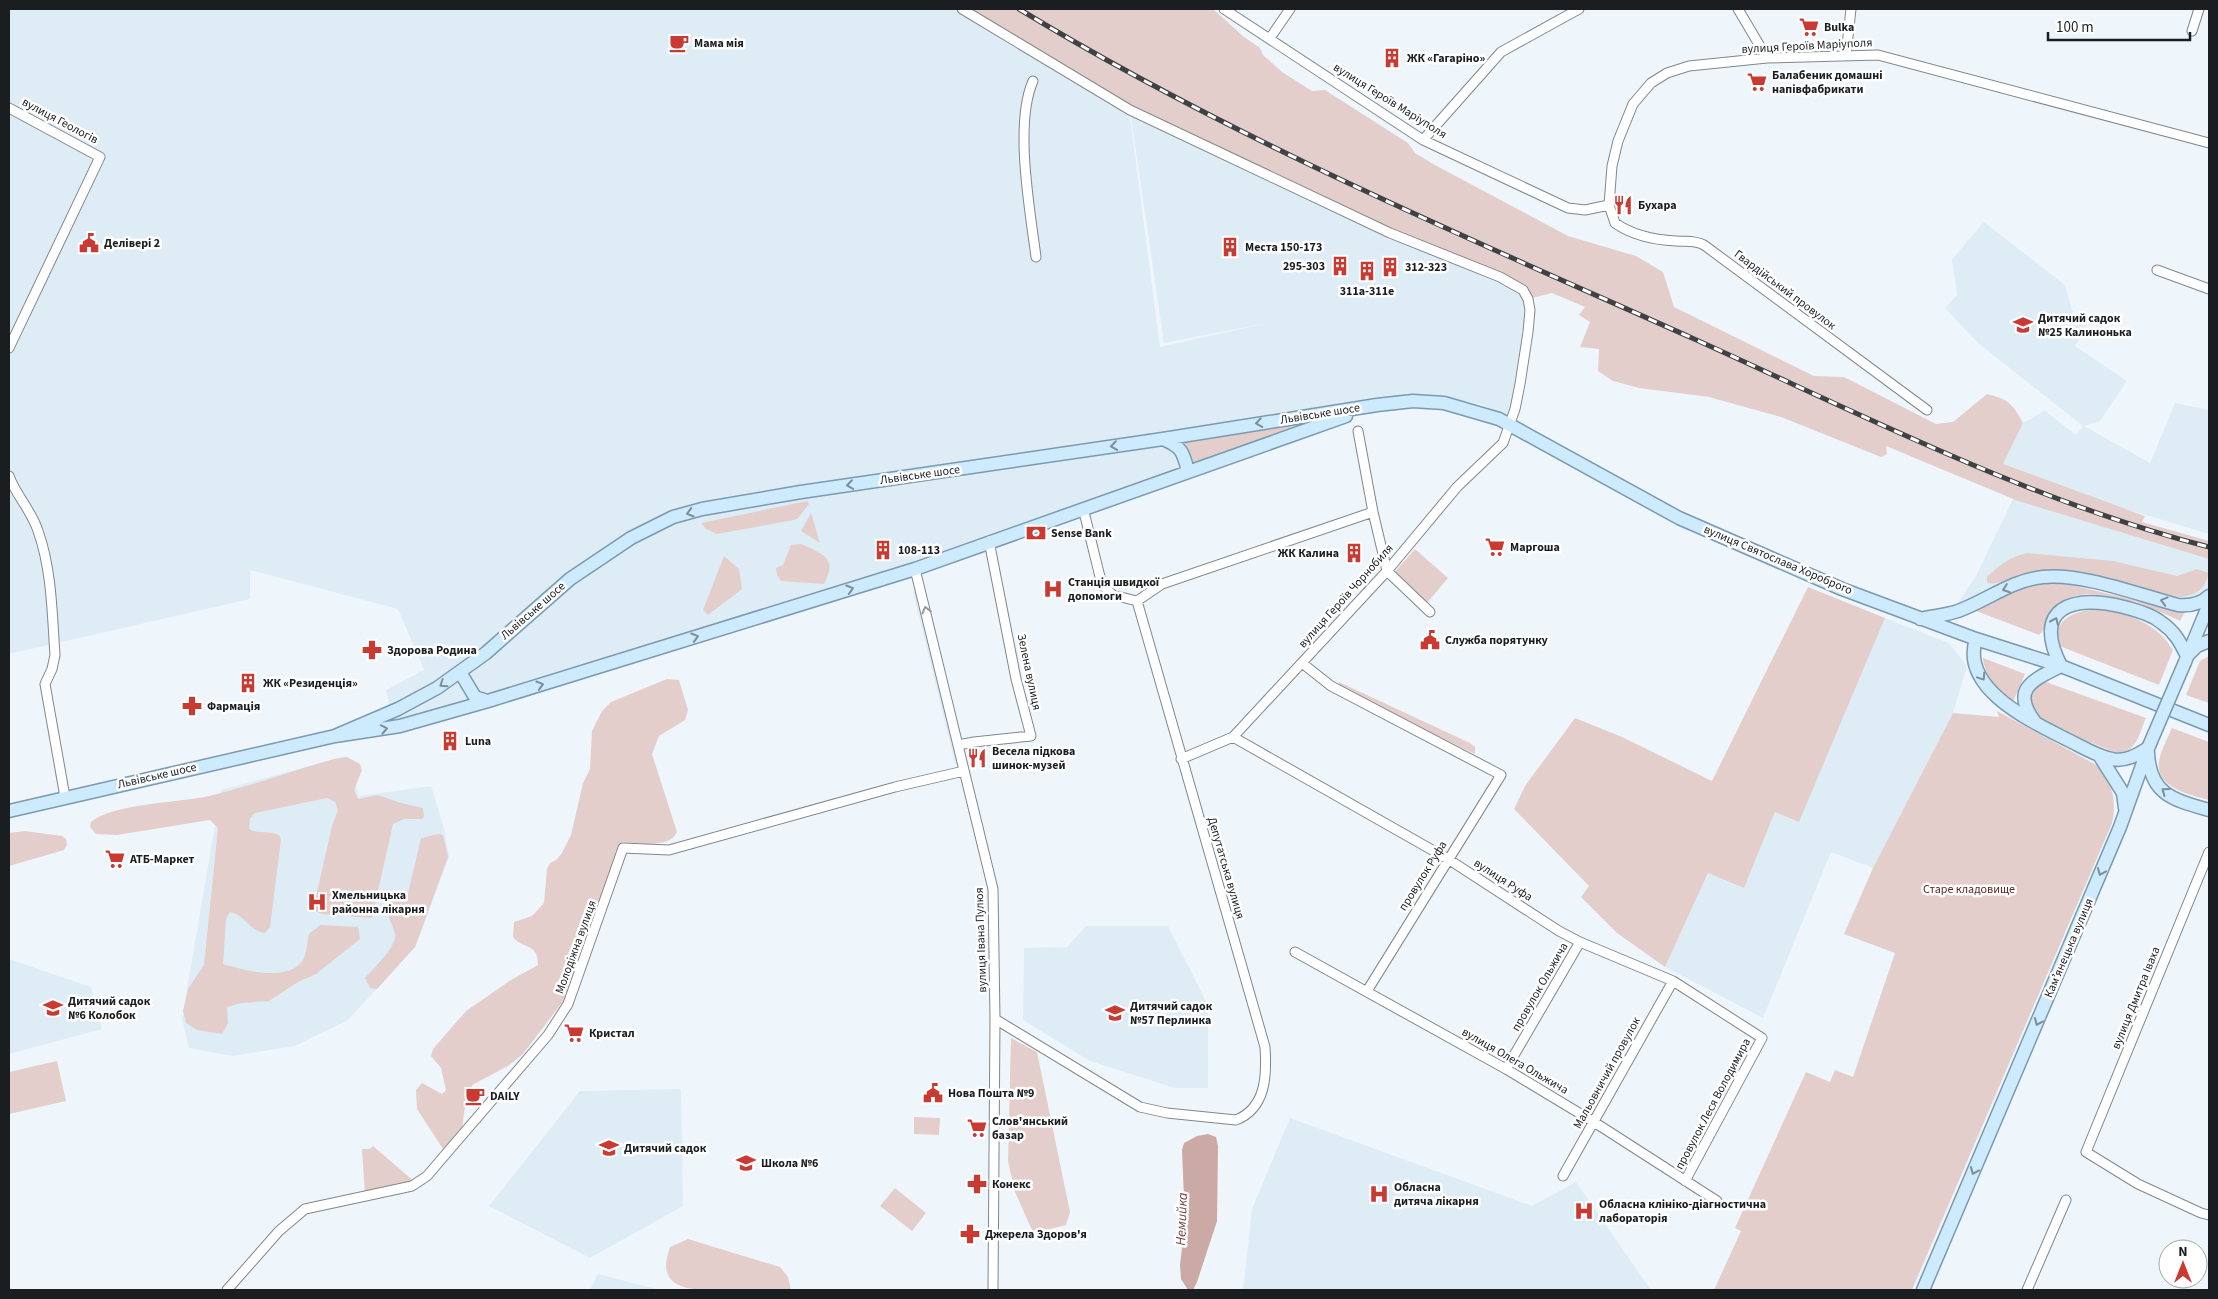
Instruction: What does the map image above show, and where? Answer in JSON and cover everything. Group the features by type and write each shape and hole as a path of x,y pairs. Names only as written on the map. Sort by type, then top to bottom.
{"main road":[{"name":"вулиця Святослава Хороброго","path":"1377,405 1413,401 1444,403 1476,411 1509,425 1679,518 1842,589 1976,639 2061,666 2209,725"},
{"name":"Львівське шосе","path":"335,736 398,708 436,688 486,653 570,579 631,538 673,518 702,509 801,492 1163,439 1377,405"},
{"name":"Львівське шосе","path":"9,811 335,736 400,726 488,701 915,569 989,541 1377,405"},
{"path":"1163,439 1178,447 1182,452 1188,471"},
{"path":"1920,619 1956,611 2005,588 2043,577 2067,578 2104,585 2178,605 2190,605 2206,600 2209,596"},
{"path":"2036,724 2026,711 2024,700 2026,688 2031,681 2061,666 2050,643 2054,622 2062,609 2071,604 2082,602 2108,603 2154,618 2174,633 2186,659 2197,646 2209,641"},
{"name":"Камʼянецька вулиця","path":"1923,1290 2126,811 2149,747 2209,604"},
{"path":"1976,639 1972,650 1978,671 2009,708 2036,724 2112,759 2122,760 2136,756 2149,747"},
{"path":"460,672 475,697 488,701"},
{"name":"вулиця Святослава Хороброго","path":"2186,715 2209,721"},
{"path":"2149,747 2151,777 2160,788 2181,802 2209,810"},
{"path":"2100,755 2123,793 2126,811"}],"street":[{"name":"вулиця Героїв Чорнобиля","path":"962,9 1130,110 1354,216 1500,277 1523,290 1528,299 1530,310 1528,332 1520,384 1503,443 1457,487 1387,571 1233,736 1181,759"},
{"name":"вулиця Героїв Маріуполя","path":"1224,9 1423,140 1568,208 1585,210 1609,205"},
{"path":"1270,38 1290,9"},
{"path":"1423,140 1501,52 1579,9"},
{"path":"1738,9 1768,58"},
{"path":"1846,55 1851,9"},
{"path":"2192,31 2199,9"},
{"name":"вулиця Героїв Маріуполя","path":"1615,223 1609,205 1612,166 1624,123 1633,104 1651,83 1667,73 1690,66 1768,58 1846,55 1882,56 2209,143"},
{"path":"1033,81 1024,126 1028,193 1036,257"},
{"name":"вулиця Геологів","path":"9,108 100,157 9,348"},
{"name":"Гвардійський провулок","path":"1615,223 1636,234 1662,240 1693,241 1704,245 1927,410"},
{"path":"2156,270 2209,289"},
{"path":"1358,431 1373,512 1387,571 1430,612"},
{"path":"9,479 29,509 38,530 45,556 54,655 52,669 45,684 66,797"},
{"path":"1083,508 1102,585 1113,595 1137,601 1162,584 1373,512"},
{"name":"Зелена вулиця","path":"958,745 1031,736 1016,679 989,541"},
{"name":"вулиця Івана Пулюя","path":"915,569 993,889 995,1019 993,1290"},
{"name":"Депутатська вулиця","path":"995,1019 1140,1107 1166,1113 1236,1120 1246,1116 1260,1099 1265,1084 1265,1047 1137,601"},
{"name":"провулок Руфа","path":"1302,663 1331,686 1501,776 1367,991"},
{"name":"вулиця Руфа","path":"1233,736 1448,859 1580,942 1673,981 1762,1038"},
{"name":"Молодіжна вулиця","path":"227,1290 279,1231 305,1209 412,1186 427,1176 548,1035 568,1004 623,848 660,850 681,847 885,789 964,771"},
{"name":"вулиця Дмитра Іваха","path":"2209,852 2086,1152 2138,1184 2200,1213 2209,1215"},
{"name":"провулок Ольжича","path":"1506,1069 1580,942"},
{"name":"вулиця Олега Ольжича","path":"1295,952 1506,1069 1594,1122 1716,1201"},
{"name":"Мальовничий провулок","path":"1563,1176 1673,981"},
{"name":"провулок Леся Володимира","path":"1685,1181 1762,1038"},
{"path":"2027,1290 2066,1200"}],"shaded area":[{"path":"9,9 953,9 1130,117 1160,347 1272,322 1164,343 1130,110 1523,290 1530,310 1512,418 1480,404 1444,397 1412,396 1352,405 914,565 487,697 394,723 386,690 424,670 398,609 250,570 250,599 9,654"},
{"path":"1984,222 2065,285 2074,317 2088,327 2075,346 2127,381 2100,421 2084,426 2150,463 2175,403 2209,410 2209,534 2103,502 2002,464 2023,423 2044,410 2076,435 2083,426 1979,344 1945,308 1957,295 1952,259"},
{"path":"2013,499 2209,559 2209,592 2186,601 2067,574 1988,591 1957,604 1976,576"},
{"path":"918,591 960,763 955,764 913,592"},
{"path":"1885,618 1949,643 1967,666 1953,713 1873,868 1831,852 1763,1018 1665,967 1708,873 1744,888 1775,812 1799,821"},
{"name":"Хмельницька районна лікарня","path":"346,756 359,796 431,786 444,828 449,857 416,946 348,1020 295,1046 232,1056 189,1048 182,1019 221,790"},
{"name":"Дитячий садок №57 Перлинка","path":"1086,926 1168,926 1208,1005 1208,1088 1175,1088 1090,1061 1023,1020 1024,948 1067,947"},
{"name":"Дитячий садок №6 Колобок","path":"9,959 91,987 102,1029 9,1054"},
{"name":"Дитячий садок","path":"681,1089 683,1206 590,1258 489,1206 580,1091"},
{"name":"Обласна дитяча лікарня","path":"1290,1118 1532,1206 1576,1182 1651,1290 1243,1290 1252,1209"},
{"path":"1208,1134 1216,1137 1218,1146 1217,1221 1197,1282 1193,1290 1188,1290 1181,1279 1180,1265 1185,1222 1182,1150 1184,1143 1197,1136"},
{"path":"598,1274 660,1290 590,1290"}],"green space":[{"path":"962,9 1213,9 1244,37 1260,48 1263,55 1282,72 1312,91 1325,90 1408,143 1415,153 1433,164 1568,236 1636,256 1663,272 1674,307 1814,376 1844,377 1936,424 1953,422 1987,394 2005,400 2013,407 2023,423 2003,464 2145,516 2142,522 2209,541 2209,559 2018,501 1886,446 1887,454 1881,457 1781,417 1709,397 1639,388 1613,381 1598,371 1599,349 1580,347 1590,322 1579,315 1585,307 1552,293 1528,299 1523,290 1390,233 1130,110"},
{"path":"1377,405 1188,471 1172,443"},
{"path":"807,501 809,504 798,518 794,520 717,534 706,529 701,523"},
{"path":"811,513 820,543 801,531"},
{"path":"802,544 822,554 829,562 828,575 824,584 781,581 777,575 776,568 783,565 791,545"},
{"path":"1415,549 1448,578 1427,603 1393,574"},
{"path":"2027,553 2113,561 2177,576 2197,569 2209,573 2200,590 2192,595 2181,597 2042,572 2005,581 1987,583 1987,577 2000,565"},
{"path":"724,556 739,569 742,589 708,615 703,610"},
{"path":"2050,582 2063,583 2185,612 2180,621 2122,599 2090,594 2076,596 2065,601 2054,611 2039,635 1976,611 1977,608 1985,603 2003,595"},
{"path":"1808,587 1885,618 1799,822 1775,812 1744,888 1708,873 1665,967 1617,933 1581,897 1589,886 1514,809 1525,786 1575,718 1622,737 1712,781"},
{"path":"2099,609 2141,621 2159,633 2166,641 2173,650 2159,685 2057,645 2059,628 2068,617"},
{"path":"2209,656 2209,703 2186,695 2200,661"},
{"path":"1983,658 2025,674 2012,704 1997,689 1989,677"},
{"path":"667,679 679,680 688,710 685,720 659,736 652,754 677,832 668,841 660,843 622,842 567,996 523,1054 508,1066 472,1085 464,1112 462,1131 451,1149 443,1149 417,1109 416,1090 422,1083 442,1094 446,1090 441,1068 431,1056 433,1049 466,1011 511,980 538,965 536,953 533,949 513,937 514,922 532,916 544,903 547,869 550,863 556,860 562,853 571,835 583,783 590,769 592,731 602,711 611,702"},
{"path":"1339,682 1470,743 1475,747 1475,754 1369,703 1339,686"},
{"path":"2046,682 2146,718 2136,742 2128,750 2115,752 2070,734 2037,716 2031,709 2030,692 2035,686"},
{"name":"Старе кладовище","path":"1997,711 2102,768 2113,794 2112,823 1912,1290 1714,1290 1741,1231 1735,1228 1806,1072 1830,1082 1835,1070 1853,1077 1895,953 1844,934 1873,868 1953,713 1999,717"},
{"path":"2172,728 2209,742 2209,800 2172,787 2161,776 2159,759"},
{"path":"347,757 360,764 362,770 354,790 358,799 378,795 423,808 424,817 422,819 404,819 393,824 372,918 322,914 315,911 315,901 332,826 338,810 335,802 327,798 255,813 250,818 249,829 279,835 281,839 270,927 265,933 260,932 240,916 230,912 226,919 223,964 265,973 287,971 296,967 303,960 309,934 320,925 358,927 360,939 316,974 298,982 269,1001 241,1003 227,1007 228,1023 222,1034 197,1030 186,1023 183,1011 188,989 204,965 218,828 210,820 117,835 96,834 90,827 91,822 101,816 130,807 209,796 334,759"},
{"path":"25,831 62,836 66,839 67,845 64,850 9,866 9,833"},
{"path":"438,834 443,835 448,857 415,947 377,989 370,988 365,978 384,957 395,939 387,908 388,904 390,901 407,898 421,838"},
{"path":"1011,1038 1037,1052 1070,1212 1066,1225 1038,1232 1032,1230 1015,1192 1008,1161"},
{"path":"57,1061 66,1101 9,1114 9,1072"},
{"path":"914,1117 940,1118 939,1135 914,1134"},
{"path":"373,1146 416,1183 365,1195 362,1149 370,1149"},
{"path":"895,1188 926,1213 912,1231 880,1206"},
{"path":"688,1239 780,1267 788,1277 791,1290 713,1291 697,1290 675,1283 668,1275 666,1266 670,1247"}],"railway":[{"path":"1019,9 1182,101 1350,184 1435,223 1947,454 2077,506 2209,547"}],"place":[{"name":"Bulka","path":"1809,27"},
{"name":"Мама мія","path":"679,43"},
{"name":"ЖК «Гагаріно»","path":"1392,58"},
{"name":"Балабеник домашні напівфабрикати","path":"1757,82"},
{"name":"Бухара","path":"1623,205"},
{"name":"Делівері 2","path":"89,243"},
{"name":"Места 150-173","path":"1230,247"},
{"name":"295-303","path":"1340,266"},
{"name":"312-323","path":"1390,267"},
{"name":"311а-311е","path":"1367,271"},
{"name":"Дитячий садок №25 Калинонька","path":"2023,325"},
{"name":"Sense Bank","path":"1036,533"},
{"name":"Маргоша","path":"1495,547"},
{"name":"108-113","path":"883,550"},
{"name":"ЖК Калина","path":"1354,553"},
{"name":"Станція швидкої допомоги","path":"1053,589"},
{"name":"Служба порятунку","path":"1430,640"},
{"name":"Здорова Родина","path":"372,650"},
{"name":"ЖК «Резиденція»","path":"248,683"},
{"name":"Фармація","path":"192,706"},
{"name":"Luna","path":"450,741"},
{"name":"Весела підкова шинок-музей","path":"977,758"},
{"name":"АТБ-Маркет","path":"115,859"},
{"name":"Хмельницька районна лікарня","path":"317,902"},
{"name":"Дитячий садок №6 Колобок","path":"53,1008"},
{"name":"Дитячий садок №57 Перлинка","path":"1115,1013"},
{"name":"Кристал","path":"574,1033"},
{"name":"Нова Пошта №9","path":"933,1093"},
{"name":"DAILY","path":"475,1096"},
{"name":"Слов'янський базар","path":"977,1128"},
{"name":"Дитячий садок","path":"609,1148"},
{"name":"Школа №6","path":"746,1163"},
{"name":"Конекс","path":"977,1184"},
{"name":"Обласна дитяча лікарня","path":"1379,1194"},
{"name":"Обласна клініко-діагностична лабораторія","path":"1584,1211"},
{"name":"Джерела Здоров'я","path":"970,1234"}],"water label":[{"name":"Немийка","path":"1182,1219"}]}
